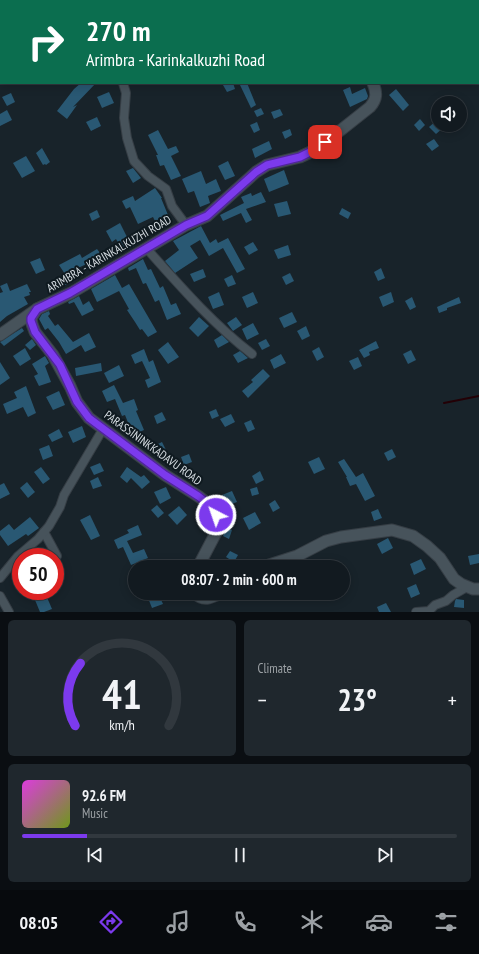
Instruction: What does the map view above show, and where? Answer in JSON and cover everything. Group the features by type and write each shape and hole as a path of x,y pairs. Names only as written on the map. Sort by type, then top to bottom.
{"main road":[{"name":"ARIMBRA - KARINKALKUZHI ROAD","path":"0,335 37,309 70,293 100,274 147,249 186,225 207,216 256,172 267,165 300,157 316,149 373,103 376,94 373,84"},
{"name":"PARASSININKKADAVU ROAD","path":"37,309 31,318 35,332 60,365 77,402 89,418 165,475 210,505 216,515 218,527 202,560"},
{"path":"285,560 340,537 392,530 413,536 440,558 454,579 467,587 479,589"}],"street":[{"path":"122,84 126,93 124,118 127,138 134,161 148,176 166,189 172,206 186,225"},
{"path":"147,249 196,304 236,342 252,354"},
{"path":"0,578 18,556 38,539 50,526 68,487 103,429"},
{"path":"44,532 53,548"},
{"path":"416,612 429,611 467,587"},
{"path":"0,596 9,612"}],"building":[{"path":"80,84 95,84 73,107 77,105 67,119 57,111 74,89"},
{"path":"233,84 235,89 227,92 223,85"},
{"path":"247,84 256,105 251,108 240,85"},
{"path":"350,87 352,94 365,88 368,96 367,99 350,107 343,90"},
{"path":"396,89 409,105 403,111 389,95"},
{"path":"109,92 114,103 102,108 97,97"},
{"path":"11,93 15,102 7,106 2,97"},
{"path":"261,108 264,114 257,117 254,111"},
{"path":"280,109 283,115 274,119 271,112"},
{"path":"7,110 12,120 0,126 0,114"},
{"path":"97,117 101,126 91,131 86,122"},
{"path":"420,119 425,125 419,131 414,125"},
{"path":"257,122 260,130 254,133 250,125"},
{"path":"290,129 292,135 285,139 282,132"},
{"path":"158,130 168,149 176,146 179,152 171,156 181,176 171,180 164,165 160,166 156,155 158,155 148,135"},
{"path":"434,139 439,146 432,151 426,144"},
{"path":"269,141 272,149 255,158 252,149"},
{"path":"42,148 50,162 46,165 43,165 36,153"},
{"path":"26,156 35,171 22,178 13,163"},
{"path":"228,161 235,176 225,180 218,166"},
{"path":"133,168 141,178 133,183 126,171"},
{"path":"284,170 289,184 269,192 264,179"},
{"path":"201,171 206,184 216,179 221,191 208,196 210,203 200,207 194,191 188,193 182,179"},
{"path":"155,188 162,198 168,215 155,221 153,217 138,224 130,207 126,209 122,201 133,196 135,201"},
{"path":"261,192 266,202 246,209 252,220 246,223 241,213 223,221 220,215 244,203 241,197 251,193 252,196"},
{"path":"287,201 291,214 278,217 274,204"},
{"path":"342,208 351,213 348,219 339,214"},
{"path":"97,210 100,217 92,221 89,214"},
{"path":"120,223 128,239 131,237 136,245 123,252 116,239 112,242 106,231"},
{"path":"201,226 210,243 216,239 218,243 228,238 245,269 237,273 223,248 209,256 200,240 190,246 198,258 175,273 165,261 179,250 173,241"},
{"path":"253,242 258,250 249,255 244,247"},
{"path":"288,245 291,255 278,259 274,250"},
{"path":"97,249 103,257 94,262 93,261 65,274 59,265 80,254 82,258"},
{"path":"40,258 45,270 36,274 30,262"},
{"path":"143,259 148,270 151,269 160,288 163,286 171,305 176,303 181,314 167,320 159,300 155,302 146,283 143,284 136,268 129,271 128,268"},
{"path":"381,268 385,278 378,281 374,272"},
{"path":"203,269 206,277 194,282 190,274"},
{"path":"290,273 294,281 286,285 282,277"},
{"path":"115,275 122,288 129,284 157,332 148,337 142,329 140,330 127,310 129,309 119,291 97,302 91,289"},
{"path":"232,275 236,284 228,287 224,279"},
{"path":"67,277 70,283 63,286 60,280"},
{"path":"7,283 10,291 27,284 31,292 29,292 30,295 24,297 28,304 7,316 0,322 0,293 3,292 0,286"},
{"path":"219,292 224,305 213,309 208,297"},
{"path":"253,292 258,303 247,308 242,297"},
{"path":"391,292 394,302 383,307 379,297"},
{"path":"79,296 83,305 89,301 94,310 82,316 74,302 69,304 68,302"},
{"path":"412,297 416,307 410,310 405,301"},
{"path":"459,297 461,303 447,308 447,310 439,313 437,307"},
{"path":"49,311 50,314 48,316 55,326 58,324 73,342 89,333 96,347 85,352 81,345 66,354 48,328 45,330 39,319 42,314"},
{"path":"292,312 297,322 284,328 279,318"},
{"path":"199,317 209,326 198,337 189,328"},
{"path":"236,317 242,325 233,331 227,323"},
{"path":"253,323 259,334 247,340 242,329"},
{"path":"306,326 310,336 302,340 297,331"},
{"path":"22,328 24,331 4,346 0,342"},
{"path":"222,335 229,342 218,348 214,340"},
{"path":"32,339 36,345 30,350 25,345"},
{"path":"266,339 270,346 262,350 258,343"},
{"path":"376,341 379,348 369,352 370,355 364,358 359,350"},
{"path":"168,342 179,357 168,364 158,350"},
{"path":"319,347 324,357 317,361 312,351"},
{"path":"25,348 31,359 20,366 13,356"},
{"path":"144,349 149,362 153,360 161,382 148,388 145,380 150,378 142,361 135,364 131,355"},
{"path":"411,350 416,360 408,364 403,354"},
{"path":"240,351 248,358 238,363 233,355"},
{"path":"281,354 286,363 274,369 270,360"},
{"path":"45,356 49,363 45,366 51,382 39,386 34,376 38,374 32,364"},
{"path":"358,357 362,366 354,370 349,361"},
{"path":"0,362 10,378 0,385"},
{"path":"101,363 102,371 76,376 75,368"},
{"path":"119,365 124,376 109,383 104,373"},
{"path":"263,369 270,376 248,398 242,391 253,382 251,380"},
{"path":"114,385 123,403 134,399 138,410 136,411 144,430 133,435 125,415 122,416 115,399 107,402 102,391"},
{"path":"26,386 36,413 28,417 23,407 7,414 3,404 17,398 14,392"},
{"path":"59,391 65,405 53,410 46,397"},
{"path":"216,409 219,416 212,419 209,412"},
{"path":"162,412 166,420 157,424 154,416"},
{"path":"231,414 235,422 225,427 220,419"},
{"path":"251,420 255,429 248,432 244,423"},
{"path":"82,426 86,437 73,443 68,432"},
{"path":"59,429 63,437 52,442 48,435"},
{"path":"162,442 167,452 161,455 156,445"},
{"path":"49,445 53,456 43,460 39,449"},
{"path":"392,449 396,457 388,461 384,453"},
{"path":"189,454 192,462 184,465 181,457"},
{"path":"319,457 325,469 314,474 308,462"},
{"path":"344,459 356,477 363,473 375,496 365,501 356,484 350,486 347,477 338,462"},
{"path":"100,463 104,471 94,475 90,467"},
{"path":"41,467 50,479 43,484 34,472"},
{"path":"127,467 141,477 144,475 150,482 142,489 131,478 127,483 120,477"},
{"path":"260,471 264,480 256,484 252,476"},
{"path":"98,477 102,486 93,489 90,481"},
{"path":"27,482 35,492 28,498 20,488"},
{"path":"4,483 10,494 0,499 0,485"},
{"path":"166,487 171,498 160,504 154,492"},
{"path":"257,487 259,494 252,496 250,489"},
{"path":"232,491 237,502 227,506 222,495"},
{"path":"275,500 280,508 273,512 269,504"},
{"path":"157,505 164,513 158,518 151,510"},
{"path":"179,506 187,515 177,525 168,515"},
{"path":"378,509 382,518 374,521 371,512"},
{"path":"255,512 261,523 249,530 243,518"},
{"path":"90,515 100,536 91,540 80,520"},
{"path":"30,517 39,528 28,536 26,534 8,546 0,535 0,531 9,524 14,530"},
{"path":"138,525 142,535 127,541 133,553 144,549 148,558 143,560 129,560 123,547 118,549 114,540 129,533 127,530"},
{"path":"226,528 232,530 229,539 223,536"},
{"path":"388,538 393,548 382,554 377,544"},
{"path":"230,551 238,555 235,560 231,560 226,557"},
{"path":"479,554 479,563 470,565 468,556"},
{"path":"421,559 426,569 414,575 410,564"},
{"path":"416,584 420,594 411,598 407,588"},
{"path":"456,599 464,600 464,608 454,607"},
{"path":"35,600 48,600 52,609 40,612"},
{"path":"149,600 161,600 163,604 152,608"},
{"path":"386,603 391,612 379,612 377,607"}],"waterway":[{"path":"444,403 479,396"}],"route":[{"path":"216,515 210,505 165,475 89,418 77,402 60,365 35,332 31,318 37,309 70,293 100,274 126,261 186,225 207,216 224,202 248,178 267,165 300,157 316,149 325,142"}]}
